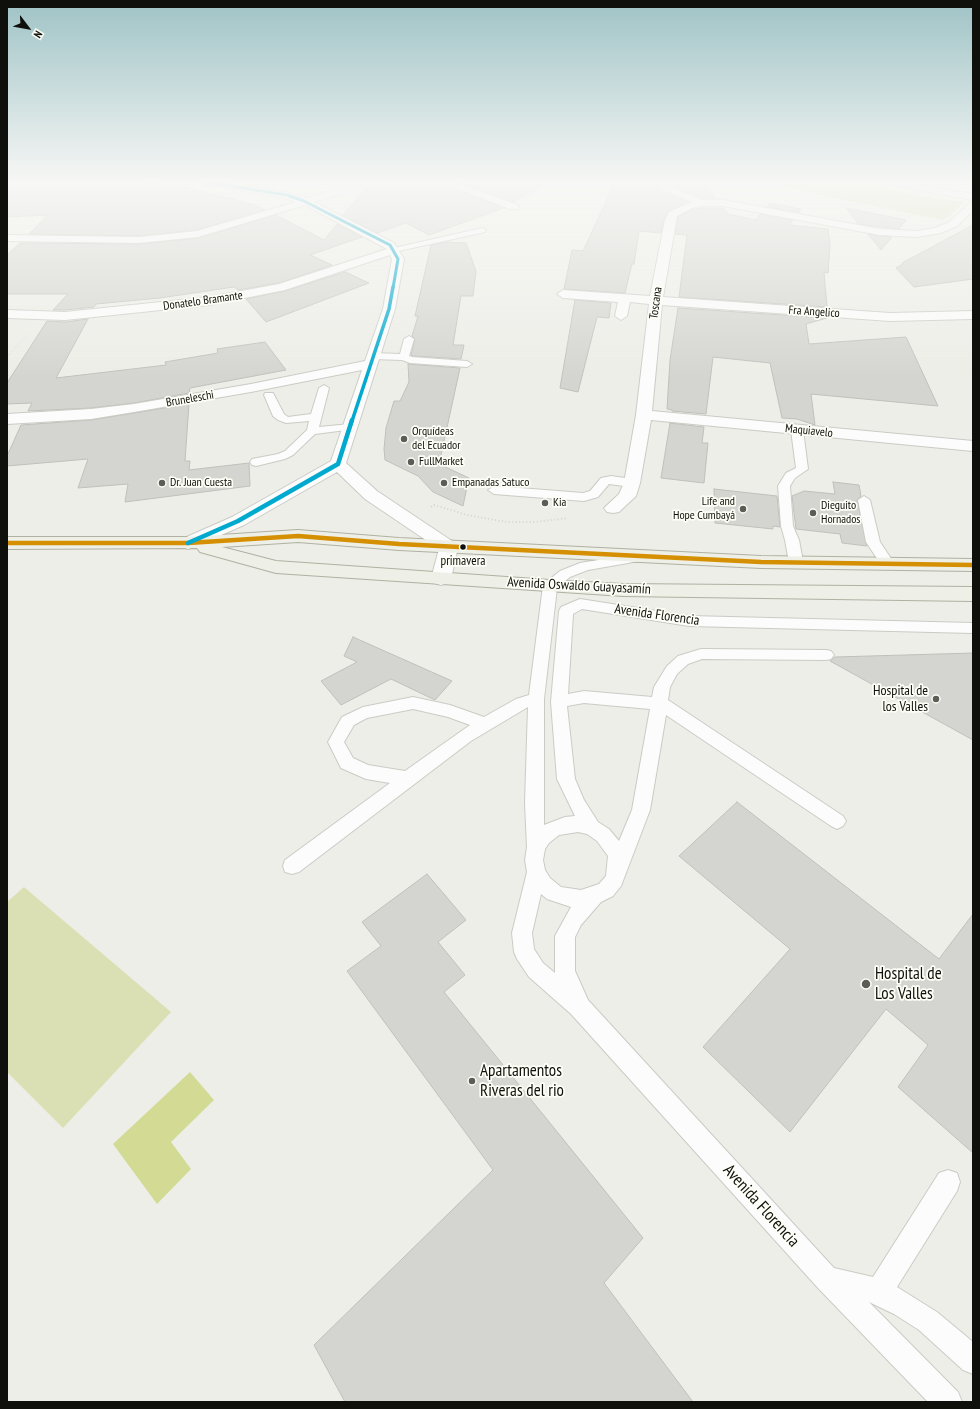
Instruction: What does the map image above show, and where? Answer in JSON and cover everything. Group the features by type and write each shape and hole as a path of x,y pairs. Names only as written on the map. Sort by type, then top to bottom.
{"main road":[{"name":"Avenida Oswaldo Guayasamín","path":"7,542 188,543 298,536 449,546 646,556 796,562 973,565"},
{"name":"Avenida Oswaldo Guayasamín","path":"188,543 276,567 441,579 624,590 973,594"}],"street":[{"name":"Toscana","path":"613,508 627,496 632,483 644,415 656,300 665,248"},
{"name":"Donatelo Bramante","path":"7,314 65,316 87,315 209,301 281,287 394,250"},
{"path":"188,543 238,521 338,464 389,309 398,259 394,250"},
{"name":"Fra Angelico","path":"563,294 890,317 973,315"},
{"path":"621,316 625,298"},
{"name":"Bruneleschi","path":"7,419 91,414 134,408 251,388 372,360"},
{"name":"Maquiavelo","path":"644,415 973,446"},
{"path":"338,464 371,494 449,546 441,579"}],"lane":[{"path":"394,250 404,248"},
{"path":"404,357 409,340"},
{"path":"372,360 404,357 410,360 467,364"},
{"path":"256,462 281,457 289,453 312,431 324,388"},
{"path":"269,395 279,416 286,420 317,417"},
{"path":"312,431 350,427"},
{"path":"796,562 792,540 787,526 784,486 790,476 802,469 797,430"},
{"path":"494,490 584,497 594,494 605,481 611,480 632,483"},
{"path":"864,500 873,542 887,563"},
{"path":"550,586 564,574 585,566 646,556"},
{"name":"Avenida Florencia","path":"536,847 542,837 553,829 565,825 578,824 592,828 603,835 612,845 617,856 617,869 614,880 606,890 594,896 581,899 567,898 554,893 543,884 536,872 534,860 536,847 534,803 536,699 550,586"},
{"name":"Avenida Florencia","path":"592,828 577,804 566,779 563,759 559,702 566,611 580,604 689,621 973,628"},
{"path":"617,869 641,810 661,704 662,687 672,670 683,660 701,654 826,655"},
{"path":"559,702 584,697 661,704 837,821"},
{"path":"292,866 410,779 465,736 522,703 536,699"},
{"path":"410,779 366,772 347,763 336,742 348,721 363,712 413,703 450,711 484,724"},
{"name":"Avenida Florencia","path":"536,872 522,934 524,952 536,970 579,1006 827,1279 948,1402"},
{"name":"Avenida Florencia","path":"579,1006 565,971 565,936 574,918 594,896"},
{"path":"879,1292 948,1182"},
{"path":"827,1279 879,1292 928,1321 973,1360"}],"path":[{"path":"12,296 60,248"},
{"path":"407,519 434,505 467,515 508,522 535,522 568,518"}],"shaded area":[{"path":"24,887 171,1012 63,1128 7,1072 7,902"},
{"path":"190,1072 214,1100 171,1142 191,1169 157,1204 113,1144"}],"building":[{"path":"15,248 331,248 310,255 332,265 279,283 238,290 234,287 160,298 96,304 94,307 53,310 68,294 7,294 7,255"},
{"path":"430,248 468,248 476,271 473,296 461,296 453,345 464,345 461,359 412,356 415,339 412,336 418,316 415,316"},
{"path":"585,248 636,248 634,264 632,264 625,293 564,289 572,250 583,251"},
{"path":"685,248 830,248 828,273 824,272 827,307 679,297"},
{"path":"930,248 973,248 973,279 914,287 896,268 903,264 902,263"},
{"path":"345,272 369,283 266,322 246,299 285,291"},
{"path":"575,300 611,303 609,318 597,317 578,392 560,388"},
{"path":"678,308 827,318 806,324 809,344 906,337 938,406 811,394 815,425 797,419 782,418 770,363 713,357 706,414 672,411 667,409 670,360"},
{"path":"88,319 56,378 166,365 165,362 218,353 217,349 265,342 286,370 190,388 189,393 134,403 91,408 28,411 32,403 7,404 7,383 47,321 65,322"},
{"path":"408,364 460,368 439,464 469,478 463,506 433,492 418,476 385,460 384,449 386,428 394,401 400,401 409,382"},
{"path":"189,404 185,461 190,461 189,470 249,463 250,486 125,502 128,484 78,488 88,459 7,466 7,456 21,425 91,420"},
{"path":"670,423 704,427 702,443 708,443 704,483 661,478"},
{"path":"833,482 859,485 861,496 857,500 867,546 842,543 840,534 796,529 792,496 804,491 835,494"},
{"name":"Life and Hope Cumbayá","path":"714,489 777,496 780,527 773,526 773,529 715,523"},
{"path":"353,637 452,681 435,700 391,679 341,705 321,681 357,662 344,656"},
{"name":"Hospital de Los Valles","path":"973,653 973,740 830,661 835,657"},
{"name":"Hospital de Los Valles","path":"737,802 939,959 973,914 973,1153 898,1087 928,1045 886,1009 790,1132 703,1047 790,949 679,856"},
{"name":"Apartamentos Riveras del rio","path":"427,874 466,920 438,942 465,975 444,992 643,1238 604,1283 693,1402 345,1402 314,1345 493,1170 347,971 381,946 362,922"}],"transit line":[{"path":"188,543 238,521 338,464 389,309 398,259 392,248"},
{"path":"7,543 188,543 298,536 399,544 761,562 973,565"}],"place":[{"name":"Orquídeas del Ecuador","path":"404,439"},
{"name":"FullMarket","path":"411,462"},
{"name":"Dr. Juan Cuesta","path":"162,483"},
{"name":"Empanadas Satuco","path":"444,483"},
{"name":"Kia","path":"545,503"},
{"name":"Life and Hope Cumbayá","path":"743,509"},
{"name":"Dieguito Hornados","path":"813,513"},
{"name":"primavera","path":"463,547"},
{"name":"Hospital de los Valles","path":"936,699"},
{"name":"Hospital de Los Valles","path":"866,984"},
{"name":"Apartamentos Riveras del rio","path":"472,1081"}]}
